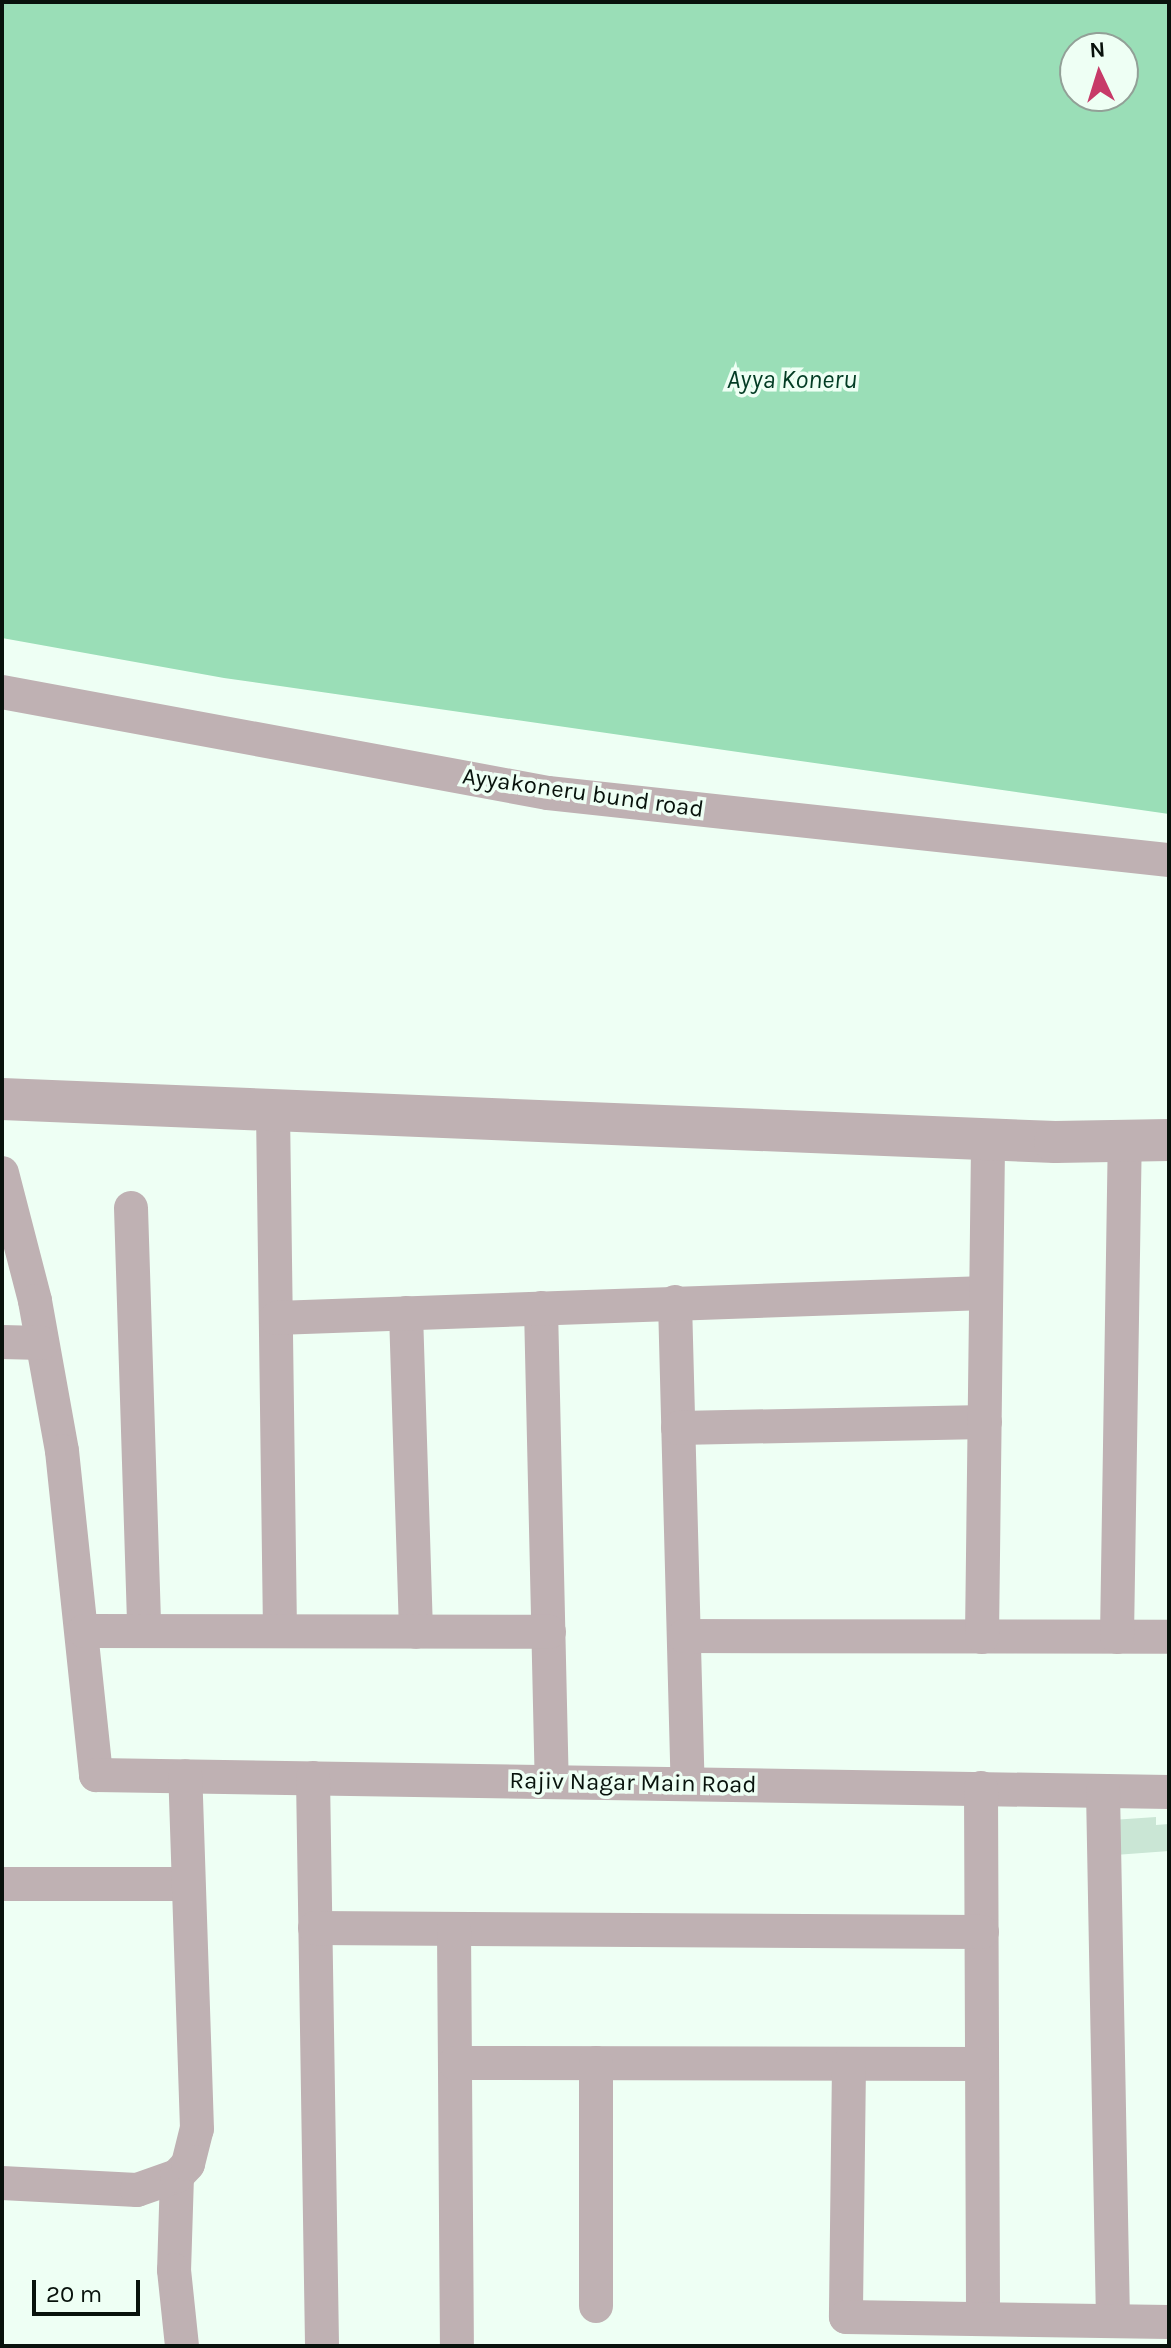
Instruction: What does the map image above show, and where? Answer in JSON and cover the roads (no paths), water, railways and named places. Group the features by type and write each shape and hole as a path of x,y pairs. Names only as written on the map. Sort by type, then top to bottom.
{"street":[{"name":"Ayyakoneru bund road","path":"2,692 548,793 1169,860"},
{"path":"2,1099 988,1139 1169,1140"},
{"path":"273,1111 280,1631"},
{"path":"982,1637 988,1139"},
{"path":"1117,1637 1125,1140"},
{"path":"2,1173 42,1343 84,1631 549,1632"},
{"path":"131,1208 144,1631"},
{"path":"276,1318 986,1293"},
{"path":"675,1302 688,1784"},
{"path":"541,1308 552,1782"},
{"path":"406,1313 416,1632"},
{"path":"2,1342 42,1343"},
{"path":"678,1428 985,1422"},
{"name":"Rajiv Nagar Main Road","path":"84,1631 96,1775 1169,1792"},
{"path":"684,1636 1169,1637"},
{"path":"2,2183 113,2191 158,2185 177,2176 188,2164 197,2129 185,1776"},
{"path":"313,1778 322,2346"},
{"path":"981,1788 983,2319"},
{"path":"1103,1791 1113,2321"},
{"path":"2,1884 188,1884"},
{"path":"315,1928 982,1932"},
{"path":"454,1929 457,2346"},
{"path":"455,2063 982,2064"},
{"path":"596,2063 596,2306"},
{"path":"849,2064 846,2317 1169,2322"},
{"path":"177,2176 174,2270 182,2346"}],"water":[{"name":"Ayya Koneru","path":"2,2 1169,2 1169,814 224,678 2,638"}]}
